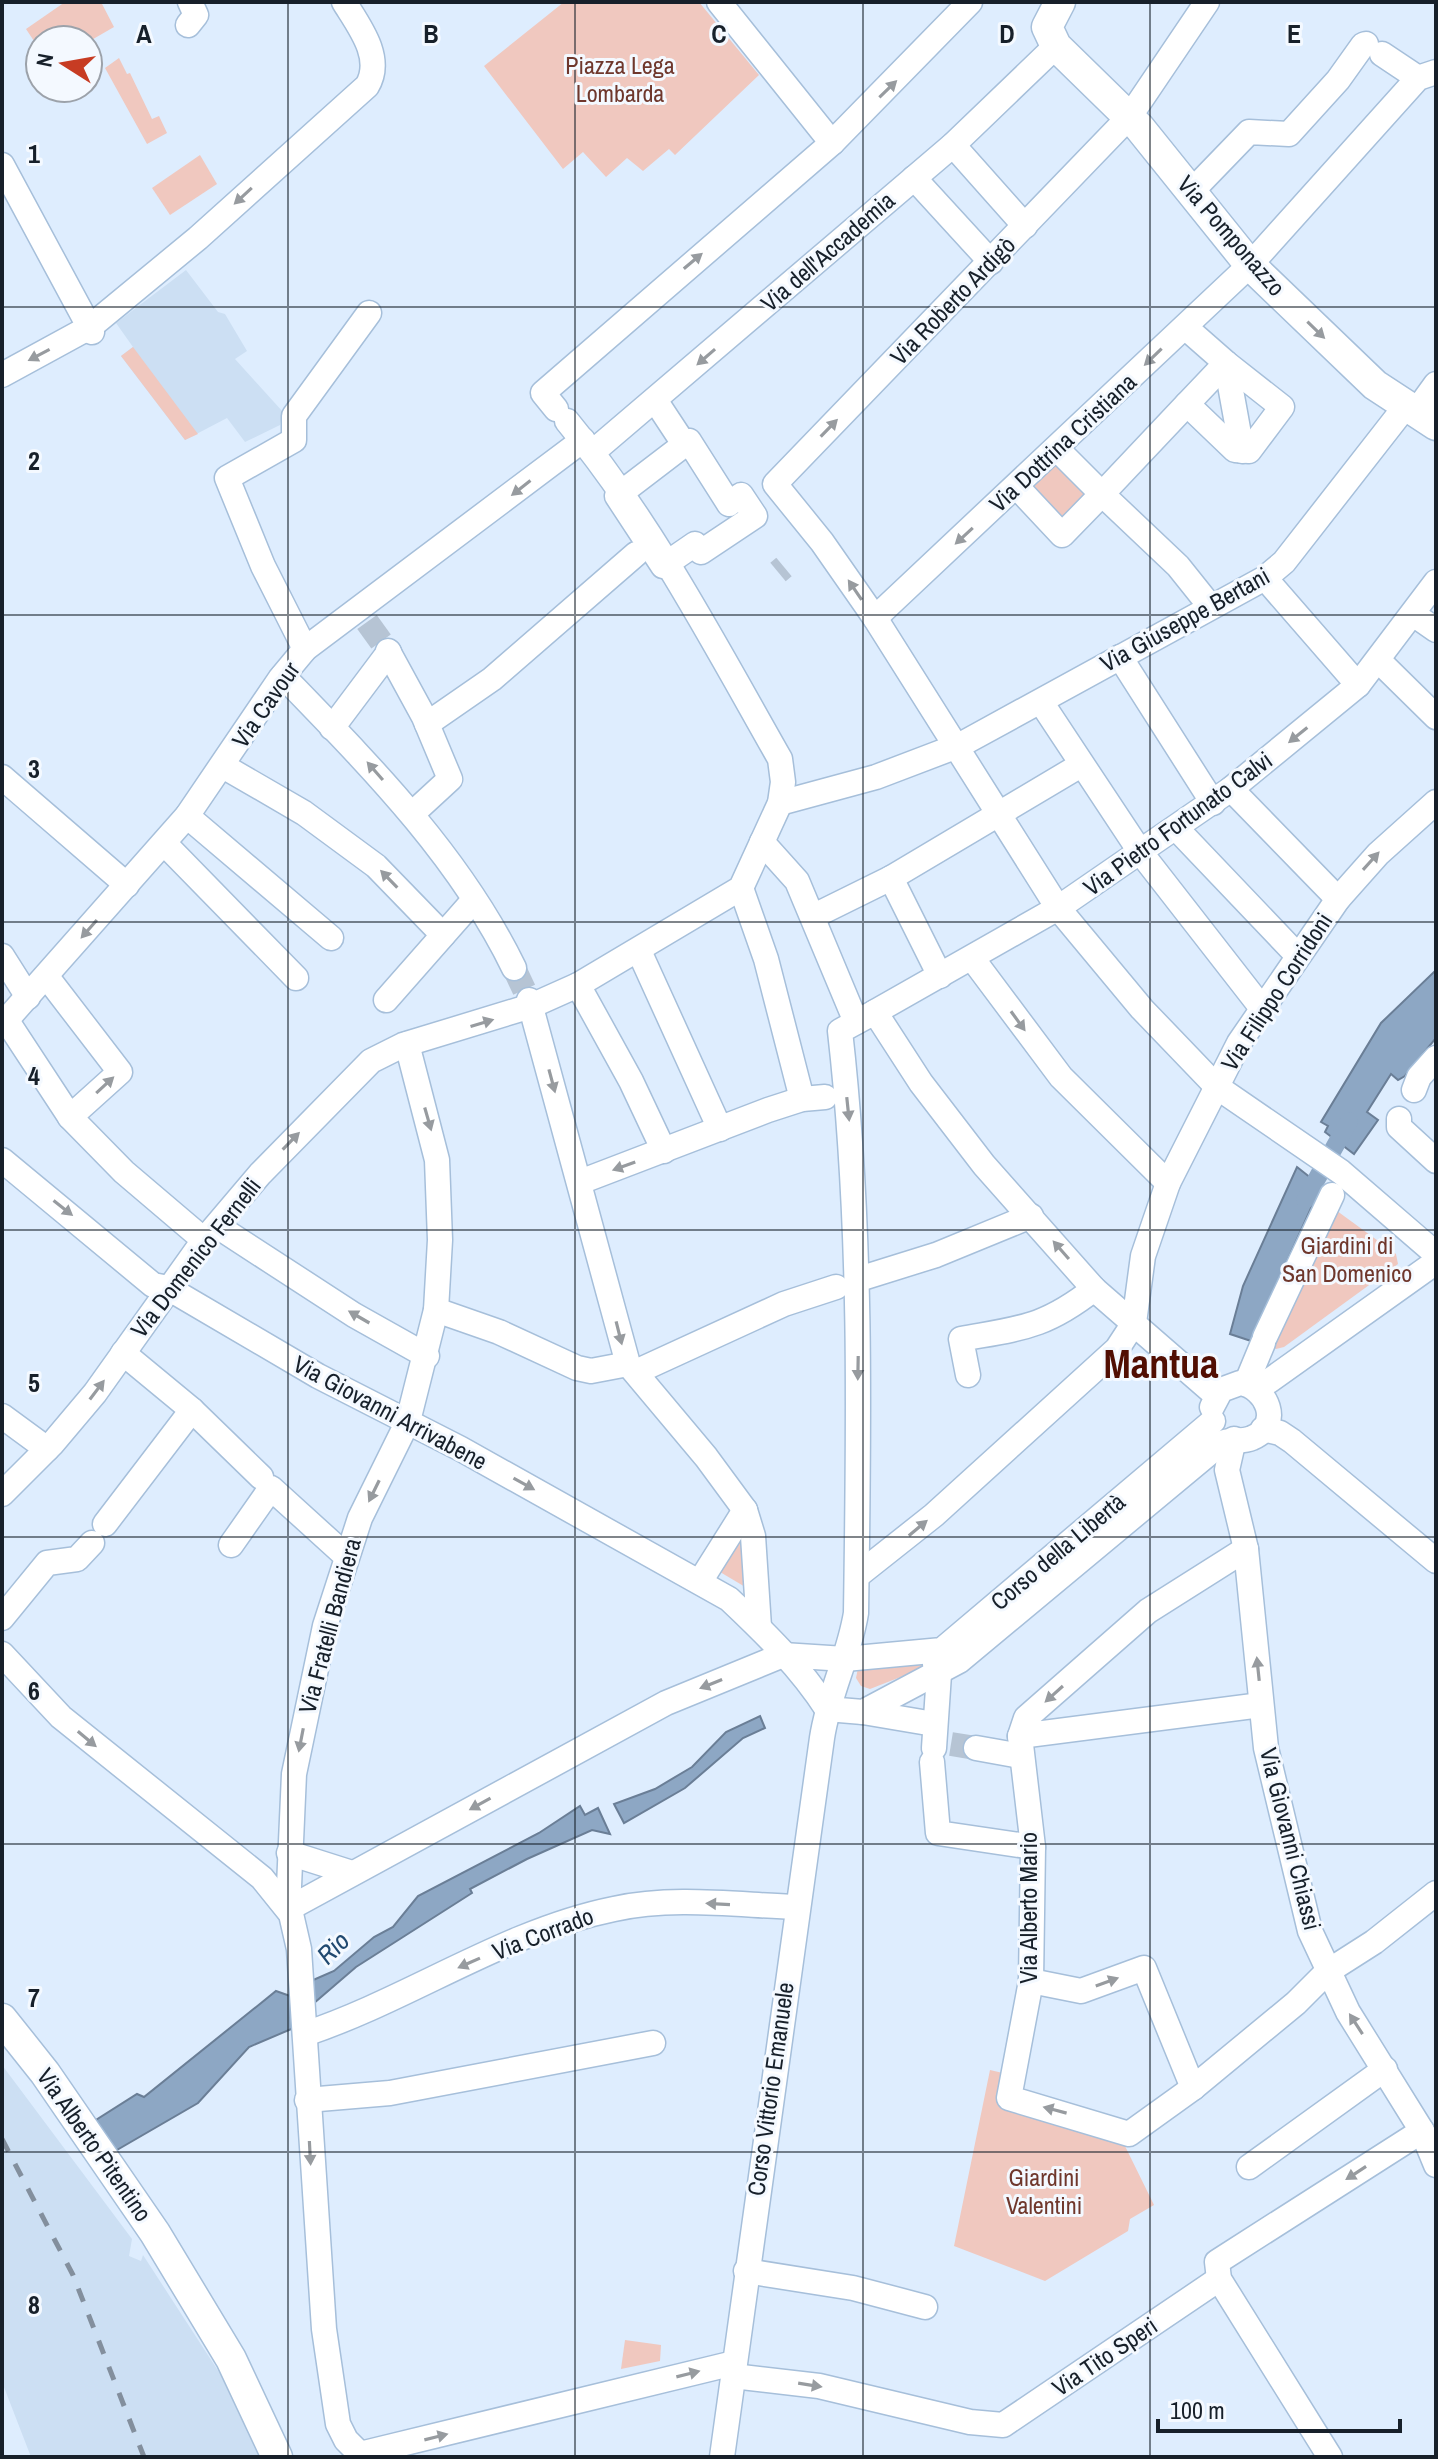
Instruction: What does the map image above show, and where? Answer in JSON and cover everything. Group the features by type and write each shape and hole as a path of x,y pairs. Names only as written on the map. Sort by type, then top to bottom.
{"main road":[{"name":"Via Pomponazzo","path":"1052,18 1250,265 1348,361 1419,415"},
{"name":"Via Alberto Pitentino","path":"2,2019 73,2126"},
{"name":"Via Alberto Pitentino","path":"2,2041 73,2126 180,2276 231,2359 277,2457"}],"street":[{"path":"2,375 91,329 198,238 367,86 374,70 370,50 344,2"},
{"path":"719,2 832,143"},
{"path":"580,1182 720,1129 814,1098 766,959 735,894 780,803 783,782 780,759 668,563 623,492 555,408 634,312 832,143 970,2"},
{"name":"Via Roberto Ardigò","path":"875,618 822,542 775,486 1130,116 1207,2"},
{"name":"Via dell'Accademia","path":"588,446 655,400 953,145 1052,18"},
{"path":"1191,192 1249,132 1284,136 1327,92 1363,45 1427,75"},
{"name":"Via Dottrina Cristiana","path":"875,618 1250,265 1427,75"},
{"path":"953,145 1025,226"},
{"path":"2,165 91,329"},
{"path":"914,178 991,262"},
{"path":"305,649 263,566 227,478 294,440 294,416 369,313"},
{"path":"1185,327 1282,407 1249,451 1242,451 1235,450 1187,404"},
{"path":"1017,487 1062,535 1226,363"},
{"path":"1226,363 1242,451"},
{"name":"Via Giuseppe Bertani","path":"780,803 895,770 954,747 1265,578 1284,562 1419,415 1436,384"},
{"path":"655,400 684,444"},
{"path":"689,441 729,504 741,495 755,516 701,552 695,544 663,566 645,546 617,496 684,444 689,441"},
{"name":"Via Cavour","path":"4,1023 187,816 305,649 363,614 472,526 588,446"},
{"path":"1057,449 1178,566 1210,606"},
{"path":"426,720 492,679 645,546"},
{"path":"1265,578 1358,685"},
{"name":"Via Pietro Fortunato Calvi","path":"863,1021 1058,908 1222,796 1358,685 1436,582"},
{"path":"1413,614 1436,630"},
{"path":"875,618 1058,908 1142,1009 1217,1087 1307,1146 1436,1254"},
{"path":"332,728 388,652 426,720 450,779 412,814"},
{"path":"1120,657 1222,796 1338,899"},
{"path":"1378,660 1436,717"},
{"path":"283,676 412,814 474,900 514,968"},
{"path":"1041,702 1141,853 1261,1007"},
{"path":"819,913 891,878 1081,765"},
{"path":"223,766 304,813 376,866 443,935"},
{"path":"2,777 127,885"},
{"name":"Via Filippo Corridoni","path":"1134,1323 1143,1256 1168,1183 1261,1007 1338,899 1378,854 1436,802"},
{"path":"187,816 331,938"},
{"path":"1176,828 1298,956"},
{"path":"762,842 793,874 819,913 863,1021 921,1083 984,1165 1094,1289 1217,1396"},
{"path":"164,843 296,978"},
{"path":"891,878 940,976"},
{"name":"Via Domenico Fernelli","path":"2,1493 47,1449 123,1353 168,1288 260,1174 371,1061 407,1044 578,985 735,894"},
{"path":"386,1000 474,900"},
{"path":"639,951 720,1129"},
{"path":"2,956 28,997"},
{"path":"972,958 1061,1077 1168,1183"},
{"path":"47,977 120,1072 70,1117"},
{"path":"578,985 631,1081 664,1151"},
{"path":"530,1003 633,1368 745,1510 753,1536 759,1627"},
{"name":"Corso Vittorio Emanuele","path":"722,2457 796,1907 826,1716 856,1613 848,1283 863,1021"},
{"path":"4,1023 70,1117 124,1172 211,1233 427,1356"},
{"name":"Via Fratelli Bandiera","path":"288,1909 294,1774 325,1626 360,1518 408,1421 427,1356 436,1310 440,1240 437,1160 407,1044"},
{"path":"1414,1090 1419,1077 1436,1058"},
{"path":"1399,1119 1399,1127 1436,1161"},
{"name":"Via Giovanni Arrivabene","path":"2,1160 153,1285 168,1288 318,1376 408,1421 701,1580 729,1599 759,1627 814,1689 826,1716"},
{"path":"1251,1385 1264,1340 1332,1195"},
{"path":"436,1310 499,1332 577,1368 591,1371 633,1368 801,1297 947,1251 1031,1216"},
{"path":"1234,1439 1220,1432 1213,1421 1212,1406 1217,1396 1230,1384 1251,1385 1269,1381 1287,1364 1436,1262"},
{"path":"968,1375 961,1339 1036,1325 1073,1305 1094,1289"},
{"path":"857,1576 934,1515 1117,1349 1134,1323"},
{"path":"123,1353 192,1410 346,1556"},
{"path":"1180,1463 1234,1439 1253,1438 1263,1429 1269,1416 1269,1404 1251,1385"},
{"path":"2,1618 47,1563 77,1559 192,1410"},
{"path":"2,1416 47,1449"},
{"path":"1180,1463 1213,1421"},
{"path":"1263,1429 1287,1437 1432,1549"},
{"name":"Via Giovanni Chiassi","path":"1234,1439 1228,1457 1229,1484 1246,1549 1266,1748 1310,1931 1327,1972 1422,2131 1436,2165"},
{"name":"Corso della Libertà","path":"863,1712 941,1660 1180,1463"},
{"path":"231,1545 266,1482"},
{"path":"701,1580 745,1510"},
{"path":"1021,1746 1026,1718 1112,1642 1148,1611 1246,1549"},
{"path":"2,1654 91,1743 262,1878 288,1909 296,1928 301,1981 322,2316 341,2429 354,2456"},
{"path":"288,1909 666,1703 783,1655 941,1660 937,1744 938,1833 1033,1847"},
{"path":"976,1748 1021,1746 1122,1724 1261,1705"},
{"path":"826,1716 863,1712 937,1744"},
{"name":"Via Alberto Mario","path":"1021,1746 1033,1847 1031,1981 1009,2098 1129,2134 1193,2088"},
{"path":"290,1848 354,1872"},
{"path":"1031,1981 1081,1991 1144,1968 1193,2088 1327,1972 1374,1942 1436,1893"},
{"name":"Via Corrado","path":"304,2026 538,1933 613,1909 674,1902 796,1907"},
{"path":"307,2100 390,2093 653,2043"},
{"path":"1249,2167 1385,2069"},
{"name":"Via Tito Speri","path":"354,2456 733,2370 970,2422 1003,2425 1219,2279 1217,2262 1422,2131"},
{"path":"746,2271 853,2288 925,2307"},
{"path":"1219,2279 1330,2457"}],"shaded area":[{"path":"186,270 218,312 225,314 247,351 235,359 283,412 280,425 245,442 227,418 185,440 121,356 133,347 116,323"},
{"path":"1436,970 1436,1038 1405,1076 1398,1080 1391,1074 1367,1112 1378,1120 1354,1154 1325,1132 1328,1126 1321,1122 1381,1023"},
{"path":"1297,1167 1321,1186 1251,1341 1230,1334 1243,1286"},
{"path":"760,1716 765,1728 743,1738 685,1788 624,1823 614,1804 655,1789 692,1767 726,1732"},
{"name":"Rio","path":"580,1806 585,1815 598,1808 610,1834 592,1830 470,1889 472,1893 356,1967 313,2004 311,1981 334,1971 374,1937 393,1927 418,1896 539,1833"},
{"name":"Rio","path":"276,1991 293,1997 296,2027 249,2047 198,2103 110,2154 88,2125 137,2094 144,2097"},
{"path":"2,2065 132,2239 129,2256 141,2261 143,2255 228,2386 260,2457 31,2457 2,2382"}],"green space":[{"path":"65,2 101,2 114,27 104,33 104,24 33,24"},
{"name":"Piazza Lega Lombarda","path":"564,2 699,2 759,75 675,155 669,149 643,171 627,158 606,177 583,152 563,169 484,66"},
{"path":"119,58 127,74 130,73 152,119 159,116 167,133 147,144 105,68"},
{"path":"200,155 217,184 170,215 152,188"},
{"path":"133,347 198,434 185,440 121,356"},
{"path":"1058,458 1094,496 1062,526 1027,488"},
{"name":"Giardini di San Domenico","path":"1333,1208 1396,1254 1398,1264 1284,1347 1276,1349 1273,1347"},
{"path":"733,1537 745,1542 752,1591 715,1569"},
{"path":"924,1663 921,1669 870,1689 861,1686 856,1678 858,1668"},
{"name":"Giardini Valentini","path":"990,2070 1007,2074 1002,2102 1124,2144 1154,2205 1130,2219 1128,2231 1045,2281 954,2246"},
{"path":"625,2340 661,2345 660,2361 621,2369"}],"waterway":[{"name":"Rio","path":"1305,1200 1349,1121"}],"tunnel":[{"path":"778,572 784,567"},
{"path":"367,622 388,651"},
{"path":"514,968 529,1000"},
{"path":"951,1744 976,1748"}],"railway":[{"path":"2,2139 73,2275 144,2457"}],"district":[{"name":"Mantua","path":"1161,1364"}]}
